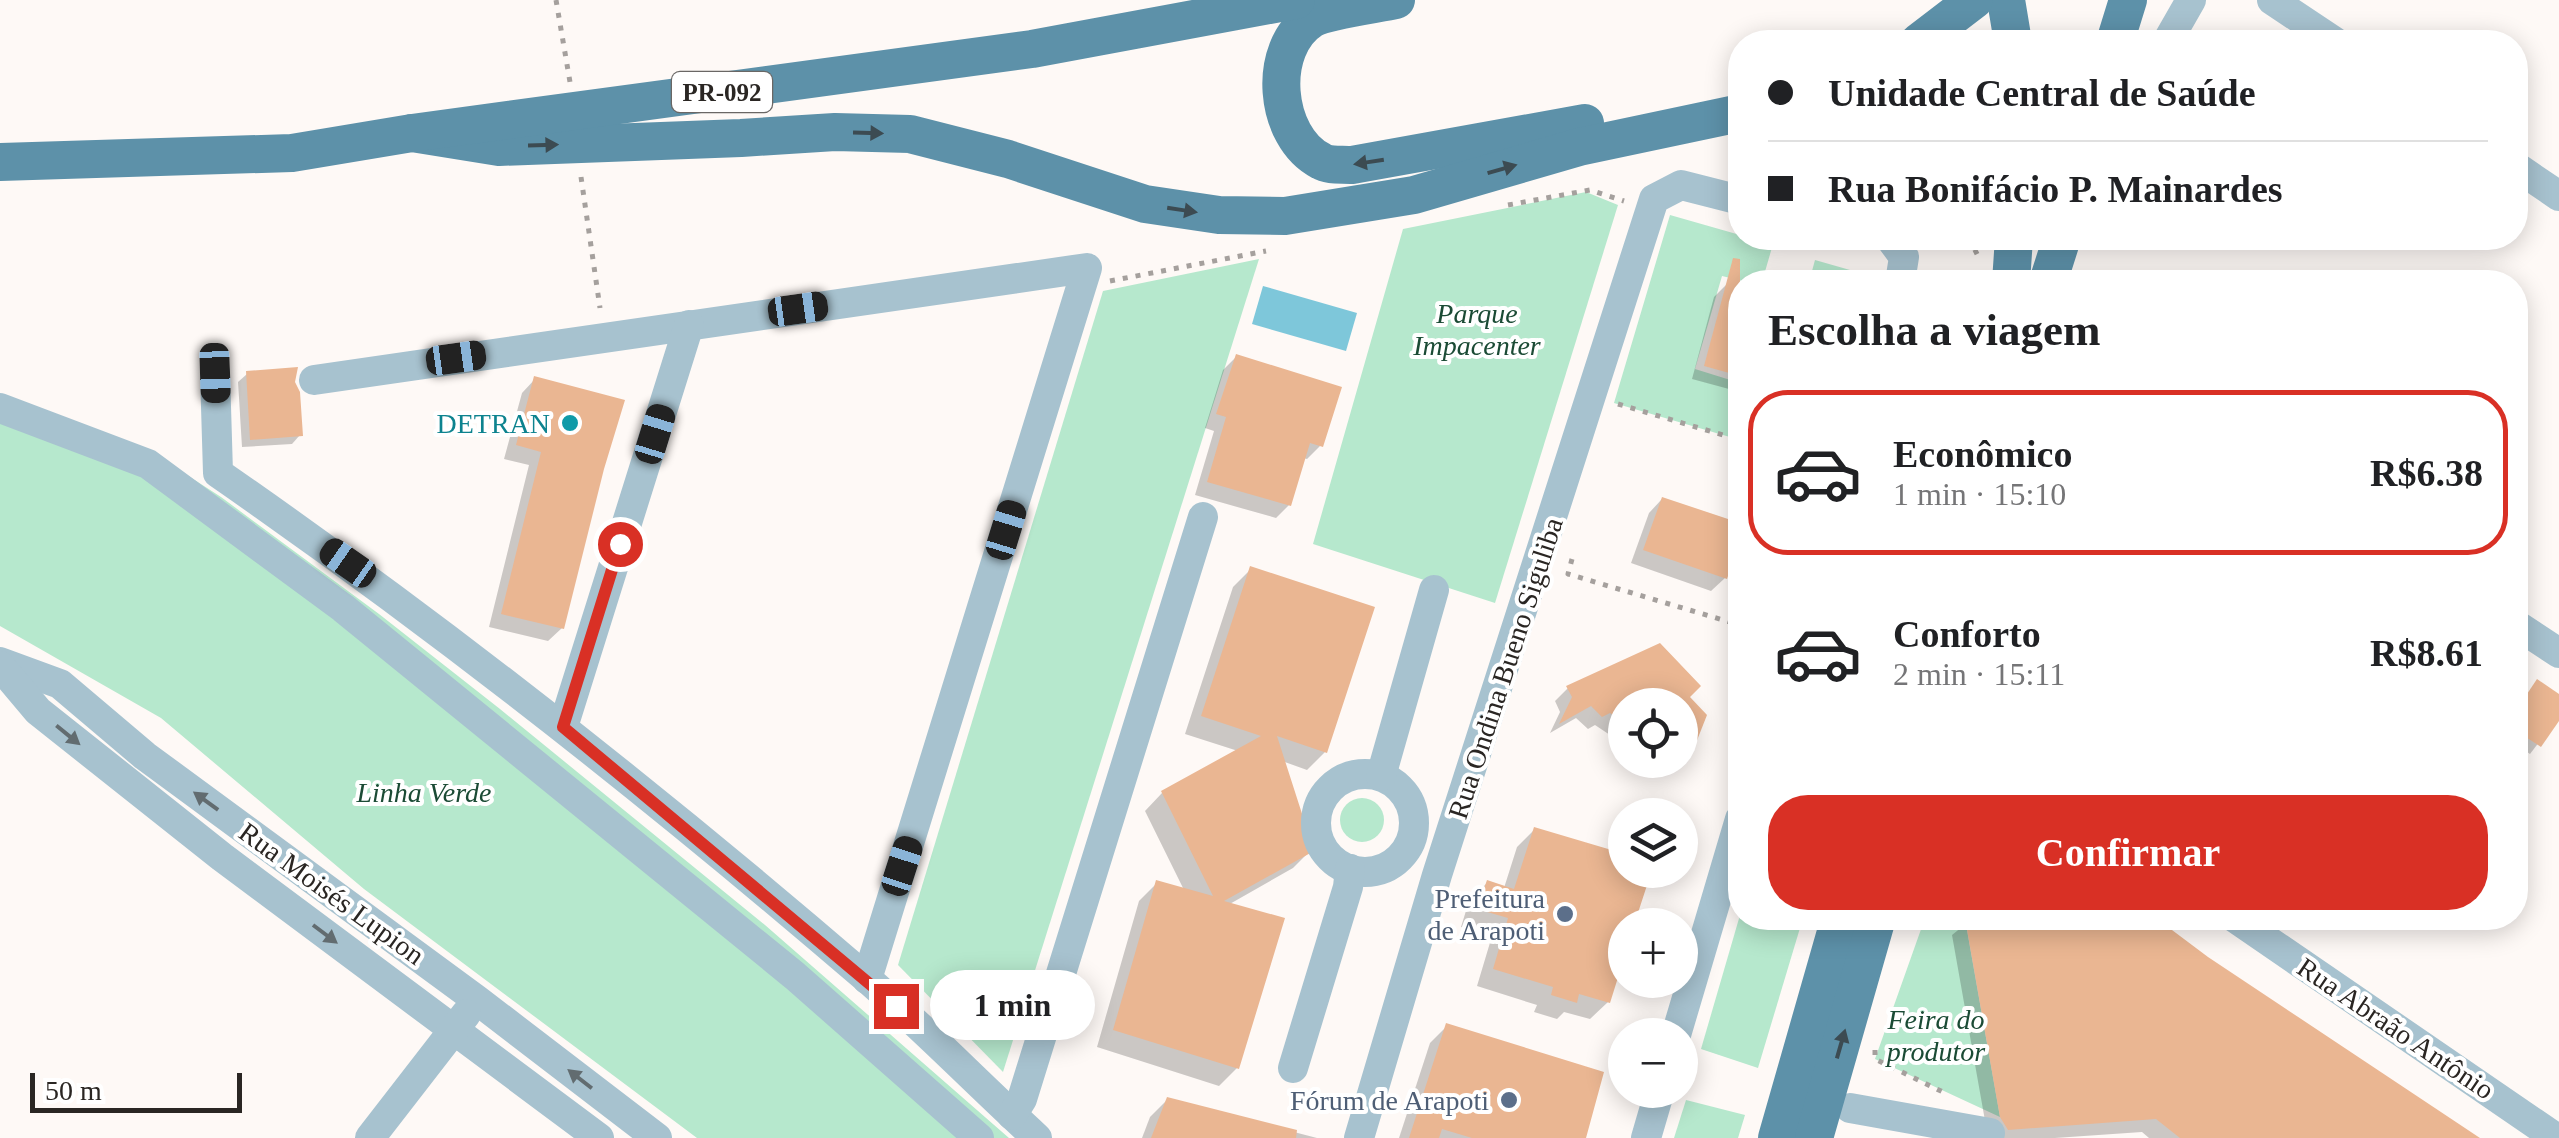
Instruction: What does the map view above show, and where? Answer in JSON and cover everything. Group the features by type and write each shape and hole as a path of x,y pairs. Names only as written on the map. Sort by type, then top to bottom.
{"main road":[{"path":"1032,48 1113,18 1177,0"},
{"name":"PR-092","path":"0,162 292,154 412,133 1032,48 1296,0"},
{"path":"1396,0 1313,18 1290,48 1281,92 1289,126 1305,149 1323,163 1352,165 1428,153 1728,94"},
{"path":"1935,30 1974,0"},
{"path":"2006,0 2011,30"},
{"path":"2118,30 2128,0"},
{"path":"412,133 499,146 835,132 910,134 1008,159 1145,204 1219,216 1284,216 1414,195 1579,146 1728,115"},
{"path":"1828,1108 1839,930"},
{"path":"1814,1138 1828,1108 1874,930"},
{"path":"1777,1138 1828,1108"}],"street":[{"path":"2173,30 2191,0"},
{"path":"2272,0 2317,30"},
{"path":"2528,175 2559,196"},
{"name":"Rua Ondina Bueno Siguliba","path":"1360,1138 1437,876 1654,199 1681,185 1728,197"},
{"path":"314,380 1087,268 867,979"},
{"path":"563,727 690,324"},
{"path":"215,373 218,473 348,563 563,727 867,979 1036,1138"},
{"path":"0,408 148,464 343,608 794,976 979,1138"},
{"path":"1012,1115 1022,1098 1203,517"},
{"path":"1381,776 1434,590"},
{"path":"2528,633 2559,653"},
{"name":"Rua Moisés Lupion","path":"0,664 60,684 145,756 657,1138"},
{"name":"Rua Moisés Lupion","path":"0,664 38,711 222,857 598,1138"},
{"path":"1355,775 1381,776 1399,788 1413,813 1410,842 1401,857 1377,871 1350,869 1334,862 1318,836 1320,805 1328,791 1355,775"},
{"path":"1413,813 1457,816"},
{"path":"222,857 243,828"},
{"path":"1401,857 1437,876"},
{"path":"1681,1018 1728,860"},
{"path":"1292,1068 1348,887 1350,869"},
{"name":"Rua Abraão Antônio","path":"2253,930 2556,1138"},
{"path":"370,1138 477,1000"},
{"path":"1646,1138 1655,1108"},
{"path":"1828,1108 1990,1132"}],"path":[{"path":"556,0 566,45"},
{"path":"584,196 600,308"},
{"path":"1614,403 1728,436"},
{"path":"1573,555 1568,574 1728,621"},
{"path":"1874,1042 1876,1059 1955,1098"}],"green space":[{"name":"Parque Impacenter","path":"1586,192 1618,205 1495,603 1313,544 1403,229"},
{"path":"1670,215 1728,232 1728,250 1771,250 1765,270 1728,270 1728,277 1722,276 1695,369 1728,379 1728,436 1614,403"},
{"path":"1259,259 1003,1072 898,965 1103,291"},
{"path":"1815,260 1850,270 1812,270"},
{"name":"Linha Verde","path":"0,395 156,455 221,497 500,709 765,925 1009,1138 697,1138 364,889 161,718 0,626"},
{"path":"1362,798 1378,804 1384,820 1378,836 1362,842 1346,836 1340,820 1346,804"},
{"path":"1736,930 1799,930 1758,1068 1701,1049"},
{"name":"Feira do produtor","path":"1921,930 1967,930 2000,1117 1875,1059"},
{"path":"1698,1103 1745,1115 1738,1138 1674,1138 1683,1108 1698,1108"}],"water":[{"path":"1263,286 1357,313 1346,351 1252,324"}],"building":[{"path":"1733,258 1740,259 1740,270 1730,270"},
{"path":"1728,277 1728,373 1704,366"},
{"path":"1236,354 1342,387 1323,447 1310,443 1291,506 1207,482 1226,417 1216,414"},
{"path":"298,367 295,382 300,392 303,436 250,440 246,371"},
{"path":"534,376 625,400 564,629 501,614 541,452 516,445"},
{"path":"1662,497 1728,519 1727,579 1643,550"},
{"path":"1250,566 1375,607 1327,753 1277,736 1314,851 1224,901 1285,918 1239,1069 1113,1030 1156,880 1213,896 1161,791 1261,736 1201,716"},
{"path":"1660,643 1701,686 1608,688 1608,714 1602,717 1591,706 1559,724 1572,697 1566,686"},
{"path":"2537,679 2559,694 2559,721 2541,747 2528,738 2528,692"},
{"path":"1698,705 1707,715 1698,738"},
{"name":"Prefeitura de Arapoti","path":"1534,827 1608,849 1608,888 1646,888 1640,908 1608,908 1610,1003 1579,994 1577,1003 1551,995 1553,987 1493,969 1508,918 1477,909 1487,880 1514,889"},
{"path":"1967,930 2172,930 2480,1138 2180,1138 2156,1119 2008,1130 2000,1117"},
{"name":"Fórum de Arapoti","path":"1446,1023 1604,1072 1586,1138 1472,1138 1442,1129 1439,1138 1409,1138"},
{"path":"1167,1097 1297,1130 1296,1138 1151,1138"}],"place":[{"name":"DETRAN","path":"570,423"},
{"name":"Prefeitura de Arapoti","path":"1565,914"},
{"name":"Fórum de Arapoti","path":"1509,1100"}],"route":[{"path":"620,544 563,727 896,1006"}]}
